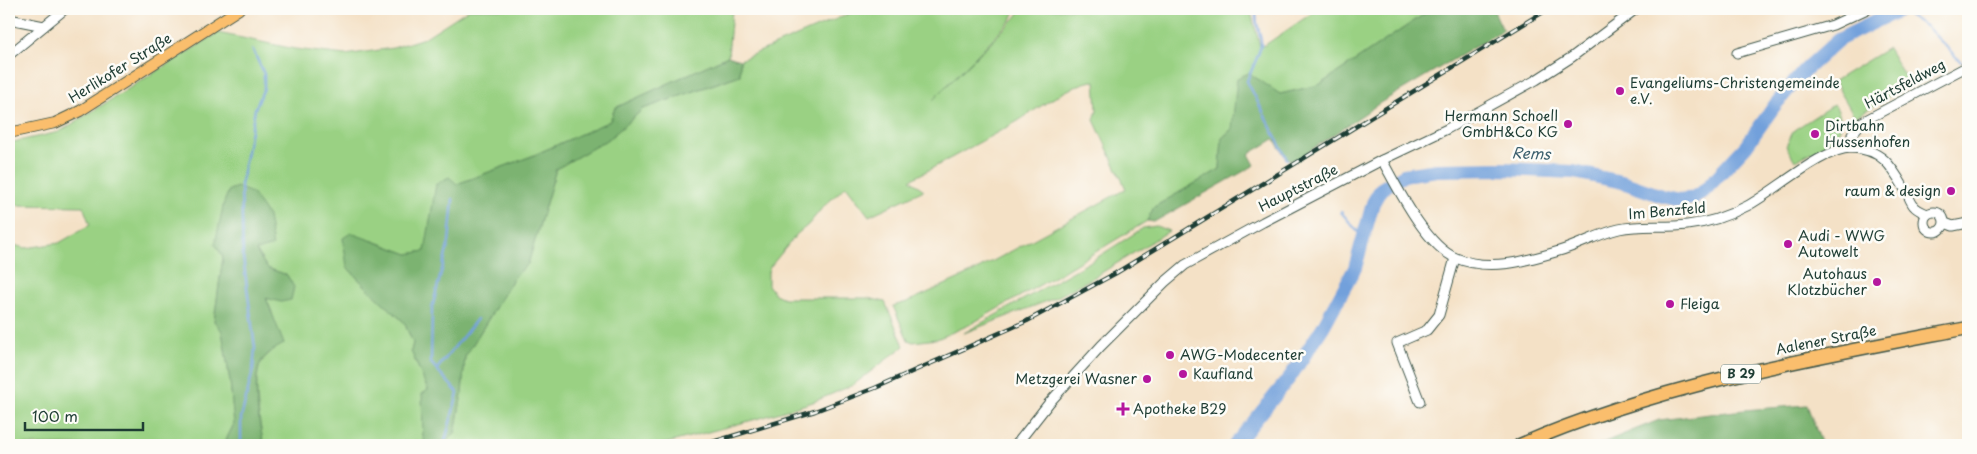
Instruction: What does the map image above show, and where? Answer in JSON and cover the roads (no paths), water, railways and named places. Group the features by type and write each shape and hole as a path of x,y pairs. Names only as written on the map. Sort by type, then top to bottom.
{"highway":[{"name":"Aalener Straße","path":"1520,445 1590,417 1653,397 1724,378 1801,360 1968,328"}],"main road":[{"name":"Herlikofer Straße","path":"9,133 55,122 80,111 239,9"}],"street":[{"path":"9,55 65,9"},
{"name":"Hauptstraße","path":"1016,445 1049,403 1101,346 1180,269 1198,257 1536,80 1572,57 1636,9"},
{"path":"1737,53 1833,25 1868,9"},
{"path":"9,19 44,26"},
{"name":"Härtsfeldweg","path":"1852,148 1852,134 1862,122 1964,69"},
{"path":"1852,148 1882,157 1892,166 1914,206 1927,214 1937,212 1944,218 1945,223"},
{"name":"Im Benzfeld","path":"1382,160 1422,227 1432,239 1455,258 1484,265 1525,260 1561,250 1619,229 1638,226 1686,226 1716,220 1748,206 1824,156 1852,148"},
{"path":"1927,214 1924,223 1929,231 1939,231 1945,223"},
{"path":"1945,223 1953,226 1968,223"},
{"path":"1420,402 1397,343 1427,330 1439,316 1455,258"}],"waterway":[{"path":"1257,9 1256,18 1261,47 1247,81 1287,159"},
{"name":"Rems","path":"1235,445 1290,377 1323,327 1355,268 1373,203 1381,189 1404,175 1437,170 1502,169 1574,172 1622,182 1662,196 1680,200 1693,198 1704,191 1746,146 1775,105 1804,71 1838,40 1901,9"},
{"path":"1900,10 1927,27 1961,62"},
{"path":"241,445 241,418 253,370 255,348 243,257 241,183 255,109 264,88 264,74 253,50"},
{"path":"444,445 458,393 431,363 432,308 449,242 453,199"},
{"path":"1341,212 1363,238"},
{"path":"437,369 477,319"}],"railway":[{"path":"703,445 815,411 875,388 1027,321 1116,273 1548,9"}],"place":[{"name":"Evangeliums-Christengemeinde e.V.","path":"1620,91"},
{"name":"Hermann Schoell GmbH&Co KG","path":"1568,124"},
{"name":"Dirtbahn Hussenhofen","path":"1815,134"},
{"name":"raum & design","path":"1951,191"},
{"name":"Audi - WWG Autowelt","path":"1788,244"},
{"name":"Autohaus Klotzbücher","path":"1877,282"},
{"name":"Fleiga","path":"1670,304"},
{"name":"AWG-Modecenter","path":"1170,355"},
{"name":"Kaufland","path":"1183,374"},
{"name":"Metzgerei Wasner","path":"1147,379"},
{"name":"Apotheke B29","path":"1123,409"}]}
